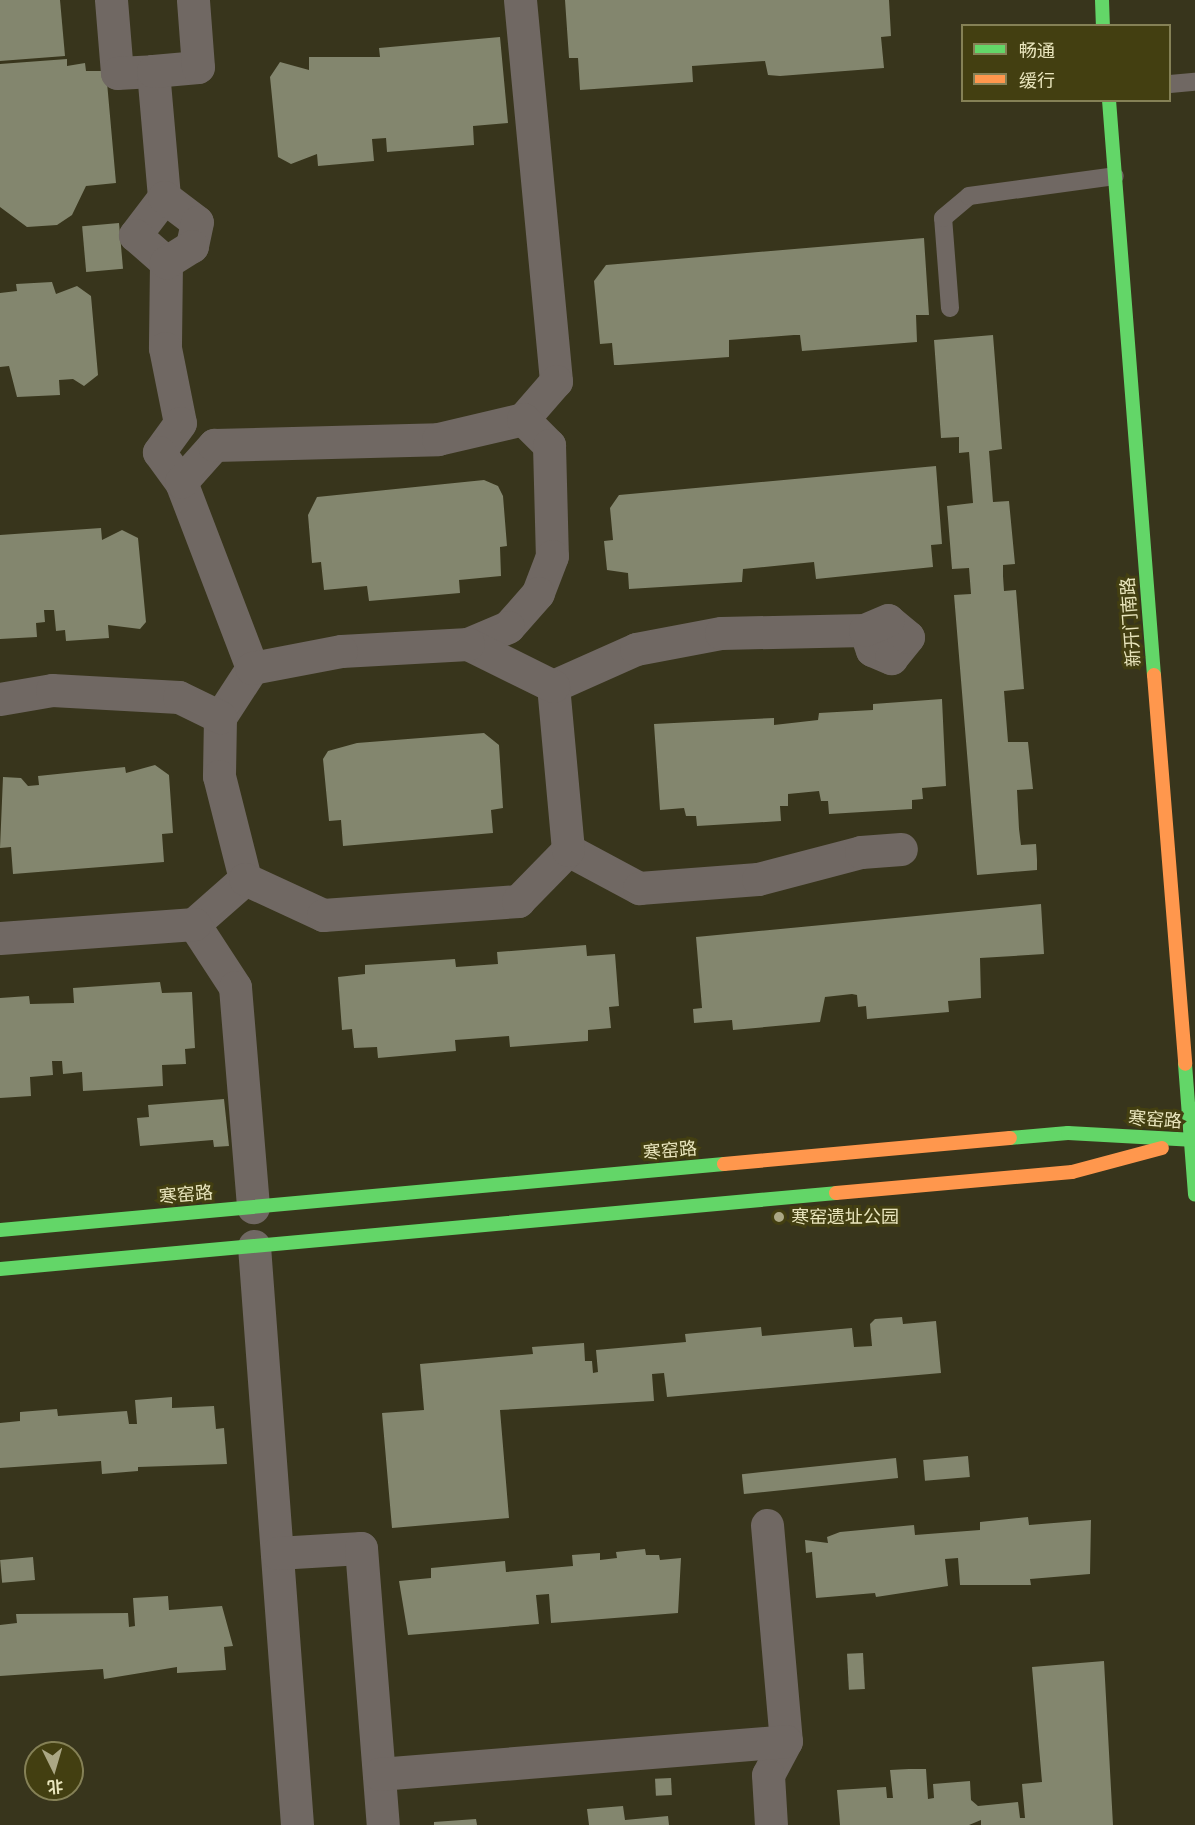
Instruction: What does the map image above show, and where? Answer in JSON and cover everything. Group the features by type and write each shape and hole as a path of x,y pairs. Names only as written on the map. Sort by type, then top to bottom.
{"street":[{"path":"111,0 117,73 198,66 193,0"},
{"path":"153,71 164,197 135,235 166,262 165,348 180,423 214,445 438,439 523,419 556,381 520,0"},
{"path":"1102,0 1103,24"},
{"name":"新开门南路","path":"1109,102 1193,1140 1195,1195"},
{"path":"164,197 197,222 192,246 166,262"},
{"path":"245,879 219,776 220,717 252,668 341,651 468,644 508,627 538,593 552,556 549,445 523,419"},
{"path":"180,423 159,452 181,482 252,668"},
{"path":"181,482 214,445"},
{"path":"554,686 636,649 721,633 865,630"},
{"path":"468,644 554,686"},
{"path":"245,879 323,915 518,901 568,850 554,686"},
{"path":"0,699 52,690 179,697 220,717"},
{"path":"568,850 639,888 758,879 861,852 901,849"},
{"path":"0,938 194,924 245,879"},
{"path":"194,924 235,987 253,1207"},
{"name":"寒窑路","path":"0,1230 1068,1133 1193,1140"},
{"name":"寒窑路","path":"0,1269 1072,1172 1193,1140"},
{"path":"254,1246 297,1825"},
{"path":"767,1525 786,1741 768,1775 771,1825"},
{"path":"277,1553 361,1548 383,1825"},
{"path":"379,1774 786,1741"}],"lane":[{"path":"1171,84 1195,82"},
{"path":"950,308 942,218 969,196 1114,176"}],"building":[{"path":"0,0 60,0 65,56 0,61"},
{"path":"565,0 889,0 891,36 881,37 884,68 780,76 768,75 765,61 692,66 693,82 580,90 578,58 569,58"},
{"path":"500,37 508,123 473,126 474,145 387,152 386,138 372,139 374,161 318,166 317,154 291,164 278,157 270,77 280,62 309,70 309,57 380,57 379,48"},
{"path":"67,59 67,66 85,63 86,71 106,71 116,183 86,186 72,215 57,225 27,227 0,207 0,64"},
{"path":"119,223 123,269 86,272 82,226"},
{"path":"924,238 929,315 916,315 917,342 802,351 800,335 729,340 729,357 619,365 614,365 612,343 600,344 594,281 606,265"},
{"path":"52,282 56,294 77,286 91,296 98,375 84,386 73,379 59,380 60,395 17,397 9,366 0,367 0,293 17,291 16,284"},
{"path":"993,335 1002,449 989,451 993,502 1009,501 1015,564 1003,565 1004,591 1016,590 1024,689 1004,691 1008,742 1028,742 1033,789 1017,790 1019,829 1021,845 1036,844 1037,870 977,875 954,595 971,594 969,568 952,569 947,506 973,503 969,452 959,453 959,437 941,438 934,340"},
{"path":"936,466 942,544 931,545 933,567 816,579 814,562 743,569 742,582 629,589 628,573 607,570 604,541 613,540 610,508 619,495"},
{"path":"484,480 498,486 503,496 507,546 500,547 501,576 459,580 460,593 369,601 367,586 324,590 321,562 312,563 308,515 317,497"},
{"path":"101,528 102,540 122,530 138,538 146,622 140,629 108,625 109,638 66,641 65,630 56,631 54,610 44,610 45,622 36,623 37,637 0,639 0,535"},
{"path":"942,699 946,786 922,788 923,799 912,800 912,809 829,814 828,801 821,801 819,791 788,794 788,806 780,806 781,821 697,826 696,816 686,816 684,808 660,810 654,724 774,718 774,725 818,720 819,713 873,710 873,704"},
{"path":"484,733 499,745 503,808 491,810 493,833 343,846 341,820 329,821 323,759 328,751 357,743"},
{"path":"155,765 169,775 173,833 162,834 164,862 13,874 11,847 0,848 3,777 21,778 28,786 39,785 38,776 125,767 126,773"},
{"path":"1041,904 1044,954 980,958 981,998 948,1001 949,1012 867,1019 866,1006 858,1007 857,995 852,994 825,997 820,1022 733,1030 732,1020 694,1023 693,1009 702,1008 696,937"},
{"path":"586,945 587,956 615,954 619,1006 609,1007 611,1028 588,1030 588,1041 510,1047 509,1036 455,1040 456,1051 378,1058 377,1047 354,1048 352,1029 342,1030 338,977 365,974 365,965 455,959 456,967 498,964 497,952"},
{"path":"160,982 162,993 192,992 195,1048 185,1049 186,1064 162,1065 163,1086 83,1091 82,1072 63,1074 62,1061 52,1061 53,1075 30,1077 31,1096 0,1098 0,998 29,996 30,1004 74,1003 73,988"},
{"path":"224,1099 229,1146 214,1147 213,1140 140,1146 137,1118 149,1117 148,1105"},
{"path":"902,1317 903,1324 936,1321 941,1373 667,1397 664,1373 652,1374 654,1401 500,1410 509,1518 392,1528 382,1413 424,1410 420,1364 533,1354 532,1347 584,1343 585,1361 592,1361 593,1373 598,1372 596,1350 686,1342 685,1334 761,1327 762,1336 852,1328 854,1347 872,1346 870,1324 875,1319"},
{"path":"172,1397 172,1408 214,1406 216,1429 224,1428 227,1464 138,1467 138,1471 102,1474 101,1461 0,1468 0,1423 20,1421 20,1412 57,1409 58,1416 127,1411 129,1424 137,1424 135,1400"},
{"path":"968,1456 970,1477 925,1481 923,1460"},
{"path":"896,1458 898,1478 744,1494 742,1474"},
{"path":"1028,1517 1029,1525 1091,1520 1090,1574 1030,1579 1031,1585 960,1585 958,1558 945,1559 948,1586 876,1597 875,1593 816,1598 812,1552 806,1553 805,1540 828,1543 827,1537 840,1532 914,1525 915,1535 980,1530 980,1522"},
{"path":"645,1549 646,1555 659,1555 660,1560 681,1558 678,1613 551,1623 549,1594 536,1595 539,1624 408,1635 399,1581 431,1578 431,1568 505,1561 506,1572 573,1566 572,1555 600,1553 600,1560 617,1558 616,1552"},
{"path":"33,1557 35,1580 2,1583 0,1560"},
{"path":"168,1596 169,1610 222,1606 233,1646 224,1647 226,1670 177,1673 177,1667 104,1679 103,1669 0,1676 0,1625 17,1623 16,1614 128,1613 129,1627 135,1626 133,1598"},
{"path":"863,1653 865,1689 849,1690 847,1654"},
{"path":"1104,1661 1113,1825 981,1825 981,1820 969,1825 840,1825 837,1790 886,1787 887,1798 893,1798 890,1770 909,1769 926,1769 928,1799 934,1798 933,1784 970,1781 971,1800 978,1806 1018,1802 1020,1818 1025,1818 1022,1784 1042,1782 1032,1667"},
{"path":"671,1778 672,1795 656,1796 655,1779"},
{"path":"623,1806 625,1820 668,1816 669,1825 589,1825 587,1809"},
{"path":"476,1819 477,1825 434,1825 434,1822"}],"traffic: fast":[{"path":"1102,0 1103,24"},
{"path":"1109,102 1154,675"},
{"path":"1185,1064 1195,1195"},
{"path":"1010,1138 1068,1133 1195,1140"},
{"path":"0,1230 724,1164"},
{"path":"0,1269 836,1193"}],"traffic: slow":[{"path":"1154,675 1185,1064"},
{"path":"724,1164 1010,1138"},
{"path":"836,1193 1072,1172 1162,1148"}],"place":[{"name":"寒窑遗址公园","path":"779,1217"}]}
